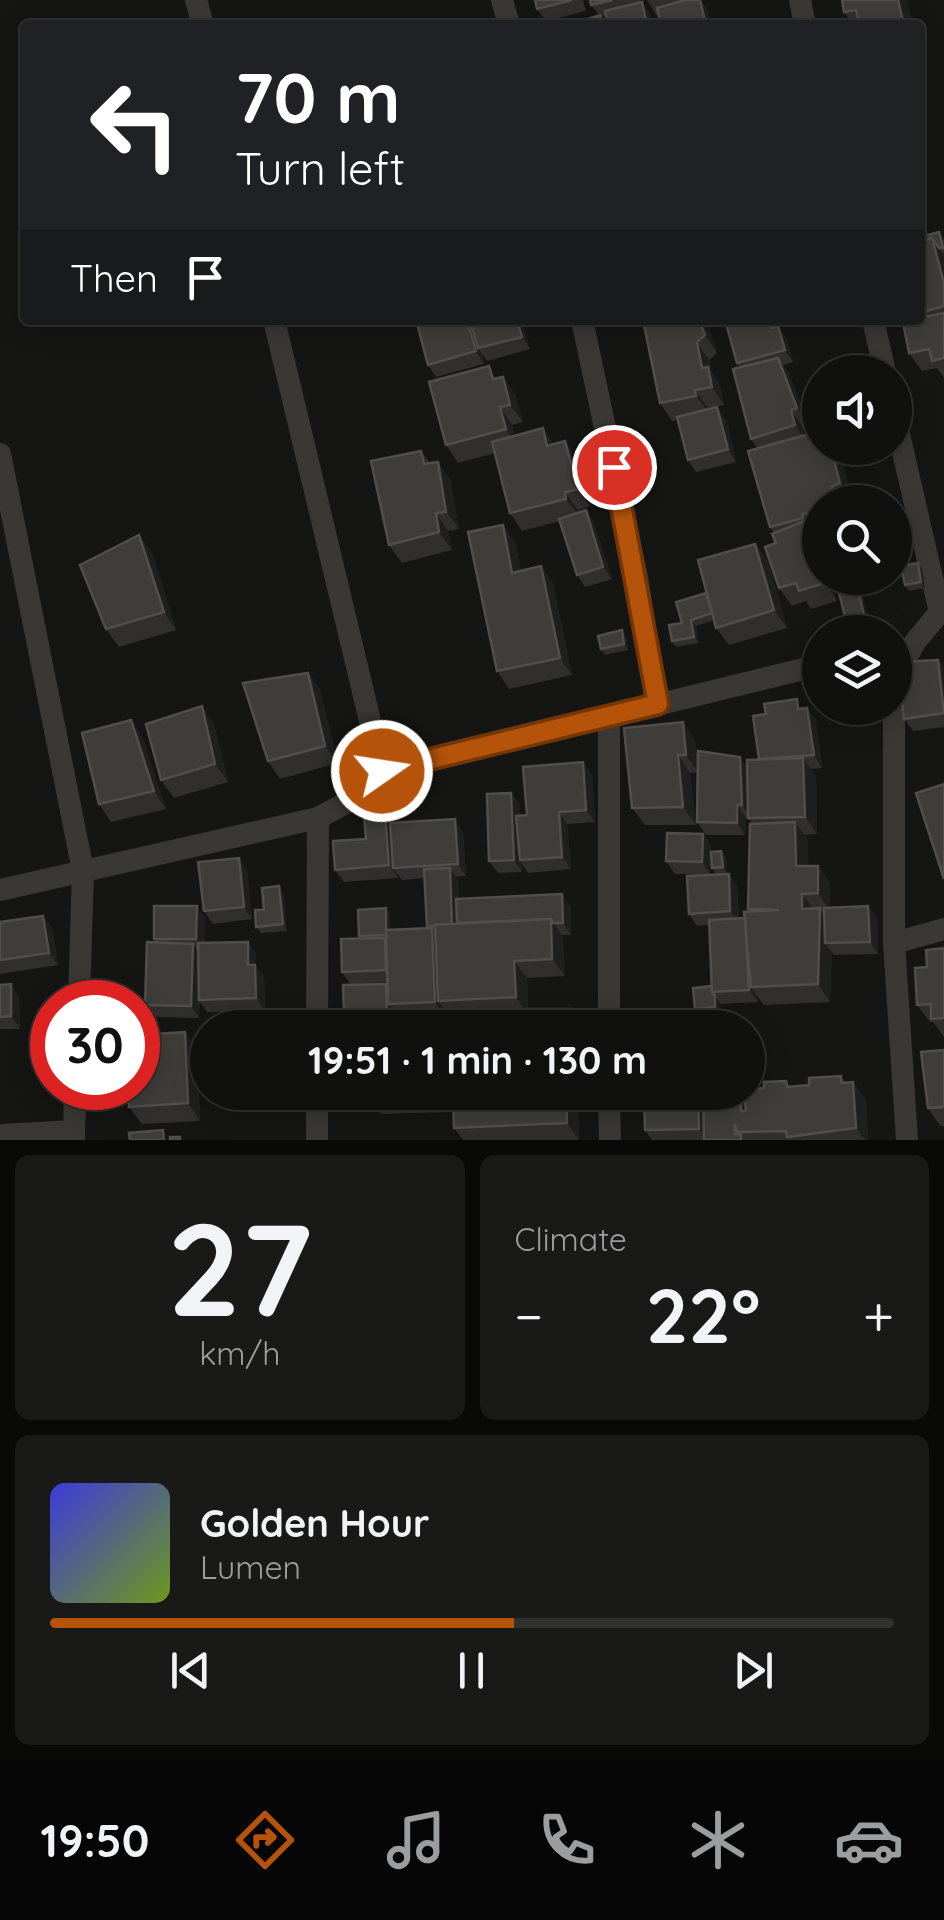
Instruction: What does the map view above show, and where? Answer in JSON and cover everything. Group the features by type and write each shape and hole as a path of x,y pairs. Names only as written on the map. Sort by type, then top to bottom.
{"street":[{"path":"0,890 318,818 377,786 382,772 275,325"},
{"path":"583,325 637,577 658,704"},
{"path":"874,325 881,355"},
{"path":"0,454 83,871 79,980"},
{"path":"907,465 941,607 912,637"},
{"path":"382,772 802,669"},
{"path":"609,716 609,1010"},
{"path":"894,725 894,942 907,1140"},
{"path":"317,1010 318,818"},
{"path":"894,942 944,929"},
{"path":"0,1135 74,1136 75,1110"},
{"path":"317,1110 317,1140"},
{"path":"610,1110 610,1140"}],"building":[{"path":"535,0 572,0 537,9"},
{"path":"700,0 705,20 660,20 657,8"},
{"path":"842,0 898,0 903,20 858,20 856,10 844,12"},
{"path":"642,2 646,20 607,20 605,11"},
{"path":"939,232 943,248 932,238 925,240 925,236"},
{"path":"932,238 944,283 944,306 925,312 925,240"},
{"path":"944,313 944,358 932,361 929,349 909,353 904,325 925,325 925,317"},
{"path":"468,325 476,351 428,365 418,327"},
{"path":"471,325 518,325 522,337 478,348"},
{"path":"644,325 701,325 705,335 697,342 702,368 708,367 712,387 695,390 696,396 660,403"},
{"path":"726,325 778,326 785,350 737,363"},
{"path":"778,358 797,408 791,410 795,425 751,439 733,369"},
{"path":"489,366 493,379 503,377 510,405 500,407 506,429 446,445 429,382"},
{"path":"717,407 728,449 688,460 677,417"},
{"path":"543,428 547,446 565,441 578,489 565,492 566,499 510,513 492,442"},
{"path":"802,436 802,465 835,465 840,483 802,485 802,518 770,527 748,451"},
{"path":"421,451 424,464 438,462 446,512 436,513 439,532 389,545 371,461"},
{"path":"586,510 603,567 577,575 559,519"},
{"path":"802,522 802,590 796,583 779,588 765,547 776,543 772,534"},
{"path":"503,525 512,573 541,566 560,658 497,671 468,532"},
{"path":"139,535 164,612 106,629 80,565"},
{"path":"755,544 774,610 716,628 698,560"},
{"path":"918,563 921,582 912,584 912,564"},
{"path":"706,593 712,613 691,620 694,637 672,641 669,625 682,623 676,602"},
{"path":"840,595 860,595 864,615 844,615"},
{"path":"622,630 624,644 601,649 598,636"},
{"path":"938,660 944,713 912,718 912,661"},
{"path":"308,673 325,746 268,761 243,683"},
{"path":"797,699 798,709 802,709 802,725 810,725 814,755 759,759 753,716 766,714 764,704"},
{"path":"202,706 215,764 161,780 146,724"},
{"path":"131,720 154,791 99,804 82,733"},
{"path":"683,722 686,755 678,755 683,807 632,808 624,728"},
{"path":"698,751 740,757 742,805 737,805 737,823 697,822"},
{"path":"803,758 805,817 748,818 747,760"},
{"path":"583,762 586,810 559,812 562,857 520,860 516,816 527,815 523,767"},
{"path":"944,784 944,879 916,793"},
{"path":"511,793 514,860 489,861 487,794"},
{"path":"385,814 389,865 335,870 333,841 366,839 364,815"},
{"path":"455,819 458,864 393,868 390,823"},
{"path":"795,822 796,866 818,866 818,893 802,894 802,909 820,908 818,984 751,987 744,912 779,910 748,909 750,824"},
{"path":"667,833 703,834 702,862 666,861"},
{"path":"721,851 723,867 712,868 711,852"},
{"path":"239,858 244,907 204,911 198,862"},
{"path":"450,868 452,924 427,927 424,869"},
{"path":"729,874 730,911 689,914 687,876"},
{"path":"279,886 283,924 256,927 255,910 264,910 262,888"},
{"path":"562,894 563,923 553,923 551,919 457,923 456,899"},
{"path":"154,906 197,906 196,939 154,939"},
{"path":"868,906 870,942 825,943 824,908"},
{"path":"386,908 386,935 359,936 358,910"},
{"path":"43,916 49,953 0,960 0,922"},
{"path":"745,918 749,990 712,992 709,920"},
{"path":"551,919 552,959 514,961 516,997 438,1001 435,925"},
{"path":"432,928 435,1002 388,1004 386,930"},
{"path":"385,938 386,970 342,972 341,939"},
{"path":"147,942 193,944 191,1006 160,1005 160,980 146,980"},
{"path":"248,942 248,965 255,965 256,998 199,1000 198,943"},
{"path":"944,948 944,1018 931,1019 931,1004 917,1005 915,968 927,967 926,950"},
{"path":"11,984 11,1016 0,1017 0,985"},
{"path":"386,984 387,1010 344,1010 343,985"},
{"path":"712,986 715,1007 695,1009 693,988"},
{"path":"185,1032 188,1103 160,1105 160,1034"},
{"path":"944,1050 944,1107 928,1108 921,1052"},
{"path":"841,1076 841,1083 853,1082 856,1128 787,1137 786,1131 737,1132 735,1124 735,1134 741,1134 741,1140 704,1140 703,1110 765,1110 765,1082 786,1081 787,1087 809,1085 809,1078"},
{"path":"453,1110 567,1110 567,1123 454,1128"},
{"path":"644,1110 698,1110 699,1129 645,1130"},
{"path":"163,1130 164,1140 130,1140 129,1133"}],"route":[{"path":"382,771 658,704 614,467"}]}
